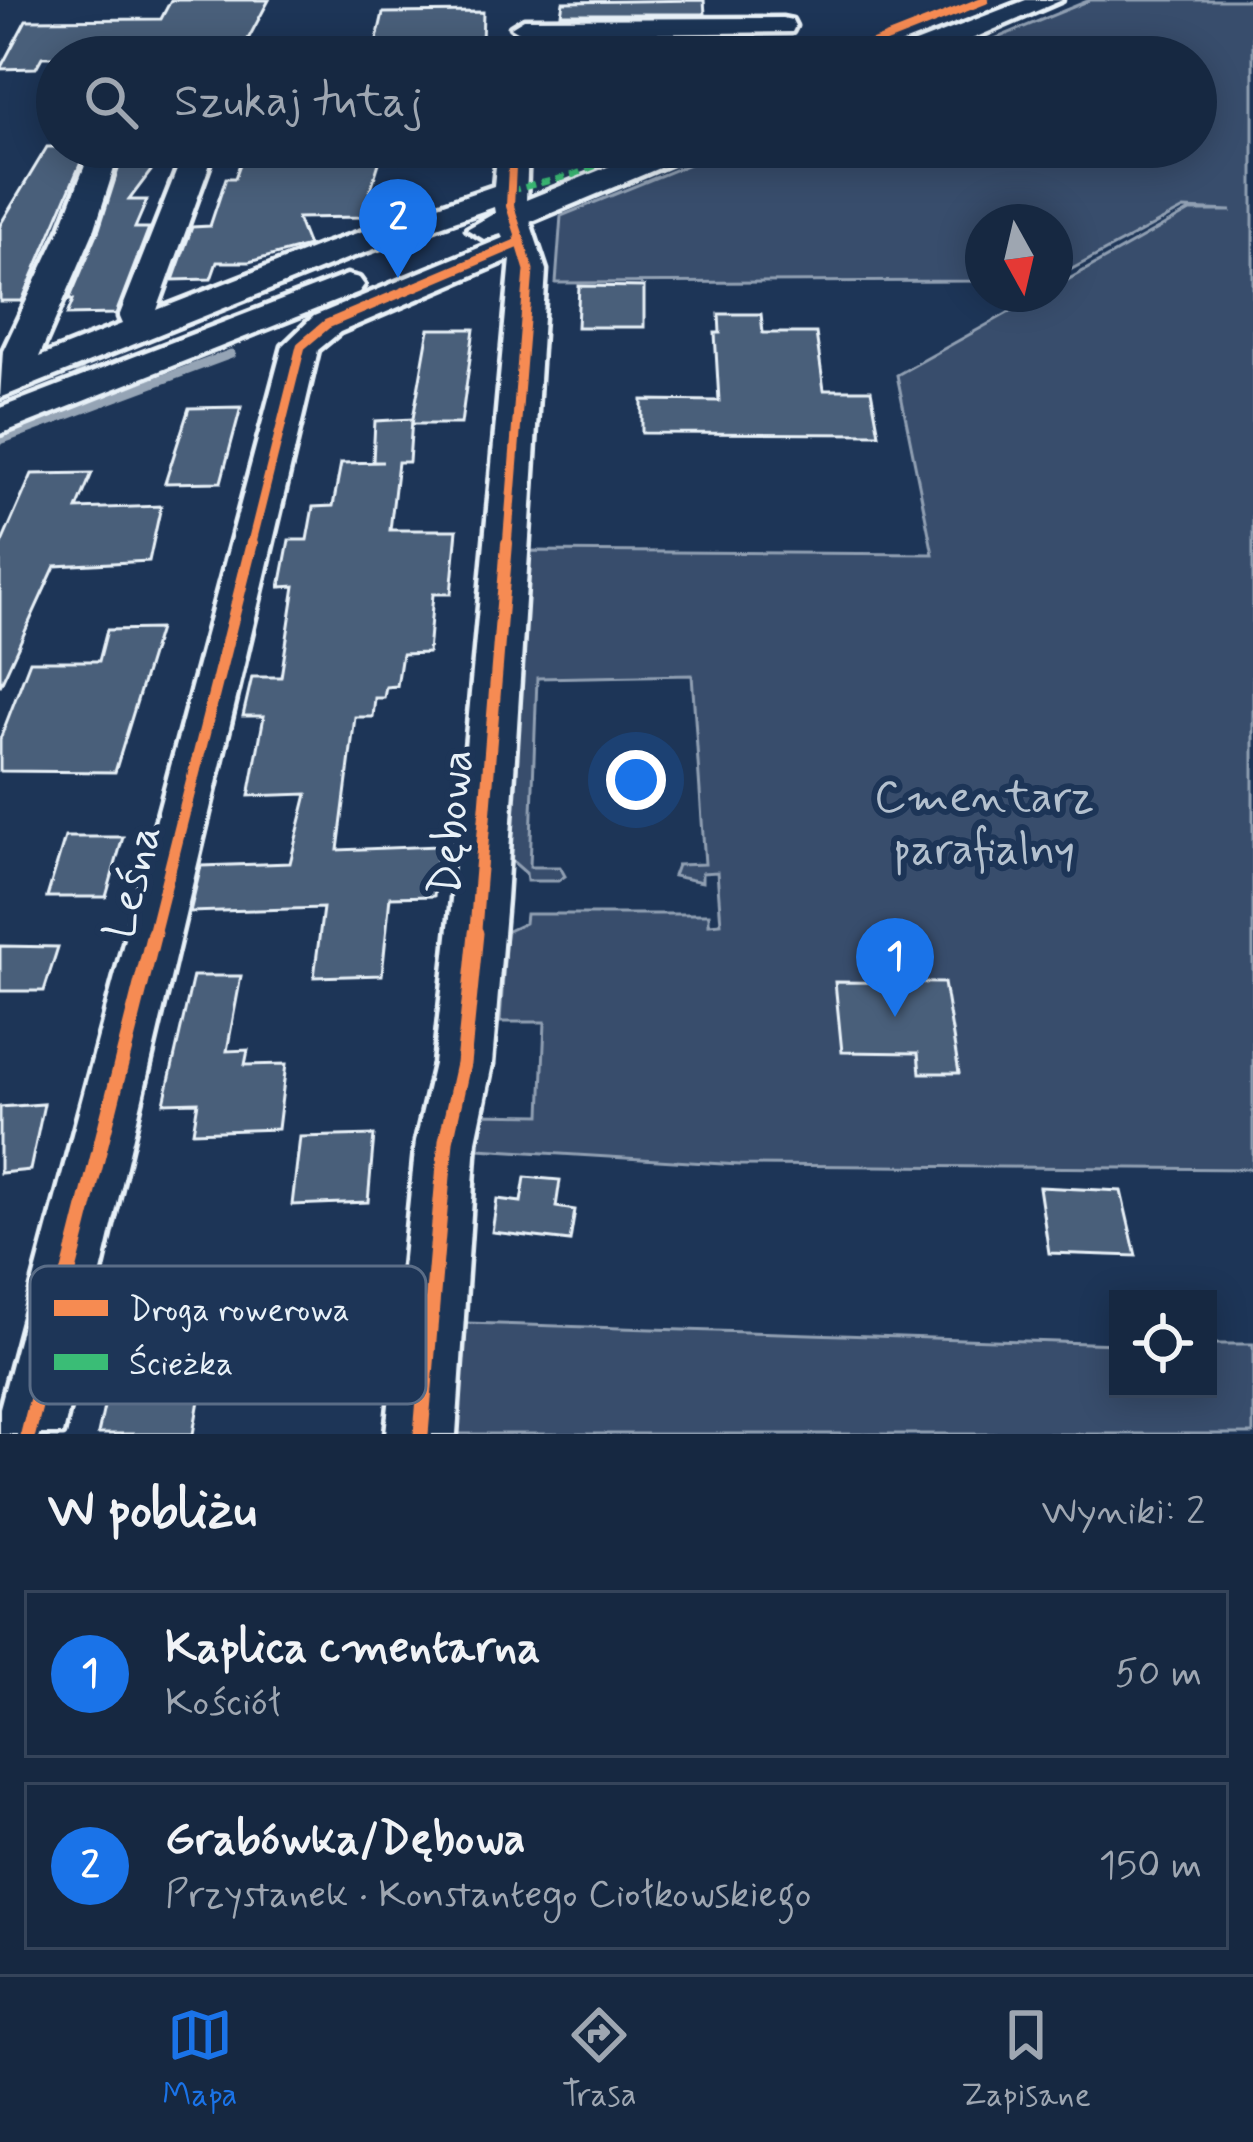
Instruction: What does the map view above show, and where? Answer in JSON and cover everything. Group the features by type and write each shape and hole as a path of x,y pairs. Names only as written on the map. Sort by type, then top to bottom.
{"street":[{"path":"958,36 1049,0"},
{"path":"525,13 782,26"},
{"path":"9,382 78,228 98,168"},
{"path":"142,331 137,317 193,168"},
{"name":"Dębowa","path":"426,1375 446,1141 463,1064 479,899 529,270 529,254 514,217 513,168"},
{"path":"0,422 633,168"},
{"path":"9,382 334,252 514,217"},
{"name":"Leśna","path":"70,1266 301,346 327,323 514,217"},
{"name":"Leśna","path":"28,1434 36,1404"},
{"name":"Dębowa","path":"421,1434 424,1404"}],"green space":[{"name":"Cmentarz parafialny","path":"1090,0 1253,0 1253,1169 739,1165 479,1149 481,1114 541,1115 545,1022 500,1022 506,932 525,923 526,914 709,914 709,924 721,923 717,872 702,873 702,882 673,876 677,865 705,864 692,675 537,678 530,867 560,867 565,876 558,881 527,881 526,873 511,860 527,551 933,554 897,375 1010,312 1073,312 1073,277 1190,211 1232,211 1184,209 1073,268 1073,204 965,204 965,281 556,283 561,216 679,168 1217,168 1217,36 1002,36"},
{"path":"466,1323 1109,1344 1109,1398 1217,1398 1217,1344 1253,1344 1253,1434 456,1434"}],"building":[{"path":"171,0 269,0 250,36 36,36 36,68 0,69 26,20 161,19"},
{"path":"704,0 705,14 561,14 563,2"},
{"path":"483,12 482,36 378,36 383,13"},
{"path":"36,165 79,168 22,301 0,301 0,225"},
{"path":"118,168 153,168 129,200 147,200 135,228 149,228 116,314 67,315 73,300 69,300"},
{"path":"239,168 377,168 362,217 297,218 308,246 249,262 217,262 211,279 173,280 192,227 210,226 226,178 235,178"},
{"path":"579,286 644,287 644,327 577,327"},
{"path":"719,314 761,314 763,333 816,333 824,390 871,390 879,434 642,433 642,400 719,401 715,333 720,333"},
{"path":"429,329 474,329 461,424 412,424"},
{"path":"241,407 221,482 165,483 189,408"},
{"path":"412,419 409,462 398,462 390,530 457,530 451,594 433,594 428,653 402,654 397,686 386,687 384,698 375,698 373,717 355,717 338,850 438,846 434,896 390,897 382,975 314,977 323,908 190,912 201,866 290,863 307,794 249,796 264,716 243,716 252,677 281,677 295,586 280,587 289,540 307,540 313,507 333,506 341,463 383,462 373,462 375,421"},
{"path":"92,473 77,509 161,506 149,561 55,566 0,686 0,547 32,474"},
{"path":"159,629 115,772 0,771 0,739 30,661 99,661 107,630"},
{"path":"65,837 123,837 106,897 47,897"},
{"path":"0,946 58,947 44,991 0,991"},
{"path":"193,976 241,976 227,1051 248,1050 245,1065 286,1064 278,1129 193,1132 198,1102 164,1103"},
{"path":"835,982 944,983 959,1073 920,1073 918,1053 842,1052"},
{"path":"44,1104 30,1170 0,1173 0,1107"},
{"path":"374,1135 368,1202 292,1205 300,1137"},
{"path":"525,1177 560,1180 556,1207 575,1210 570,1241 492,1232 497,1199 521,1202"},
{"path":"1039,1187 1121,1191 1136,1256 1049,1253"},
{"path":"105,1404 198,1404 193,1434 98,1434"}],"waterway":[{"path":"0,440 231,354"},
{"path":"76,368 83,375"}],"marked path":[{"path":"509,191 590,168"}],"cycle path":[{"path":"893,36 985,0"},
{"path":"426,1375 446,1141 463,1064 479,899 529,270 510,206 511,168"},
{"path":"70,1266 301,346 327,324 521,242"},
{"path":"28,1434 36,1404"},
{"path":"421,1434 424,1404"}],"place":[{"name":"Grabówka/Dębowa","path":"398,278"},
{"name":"Kaplica cmentarna","path":"895,1017"}]}
